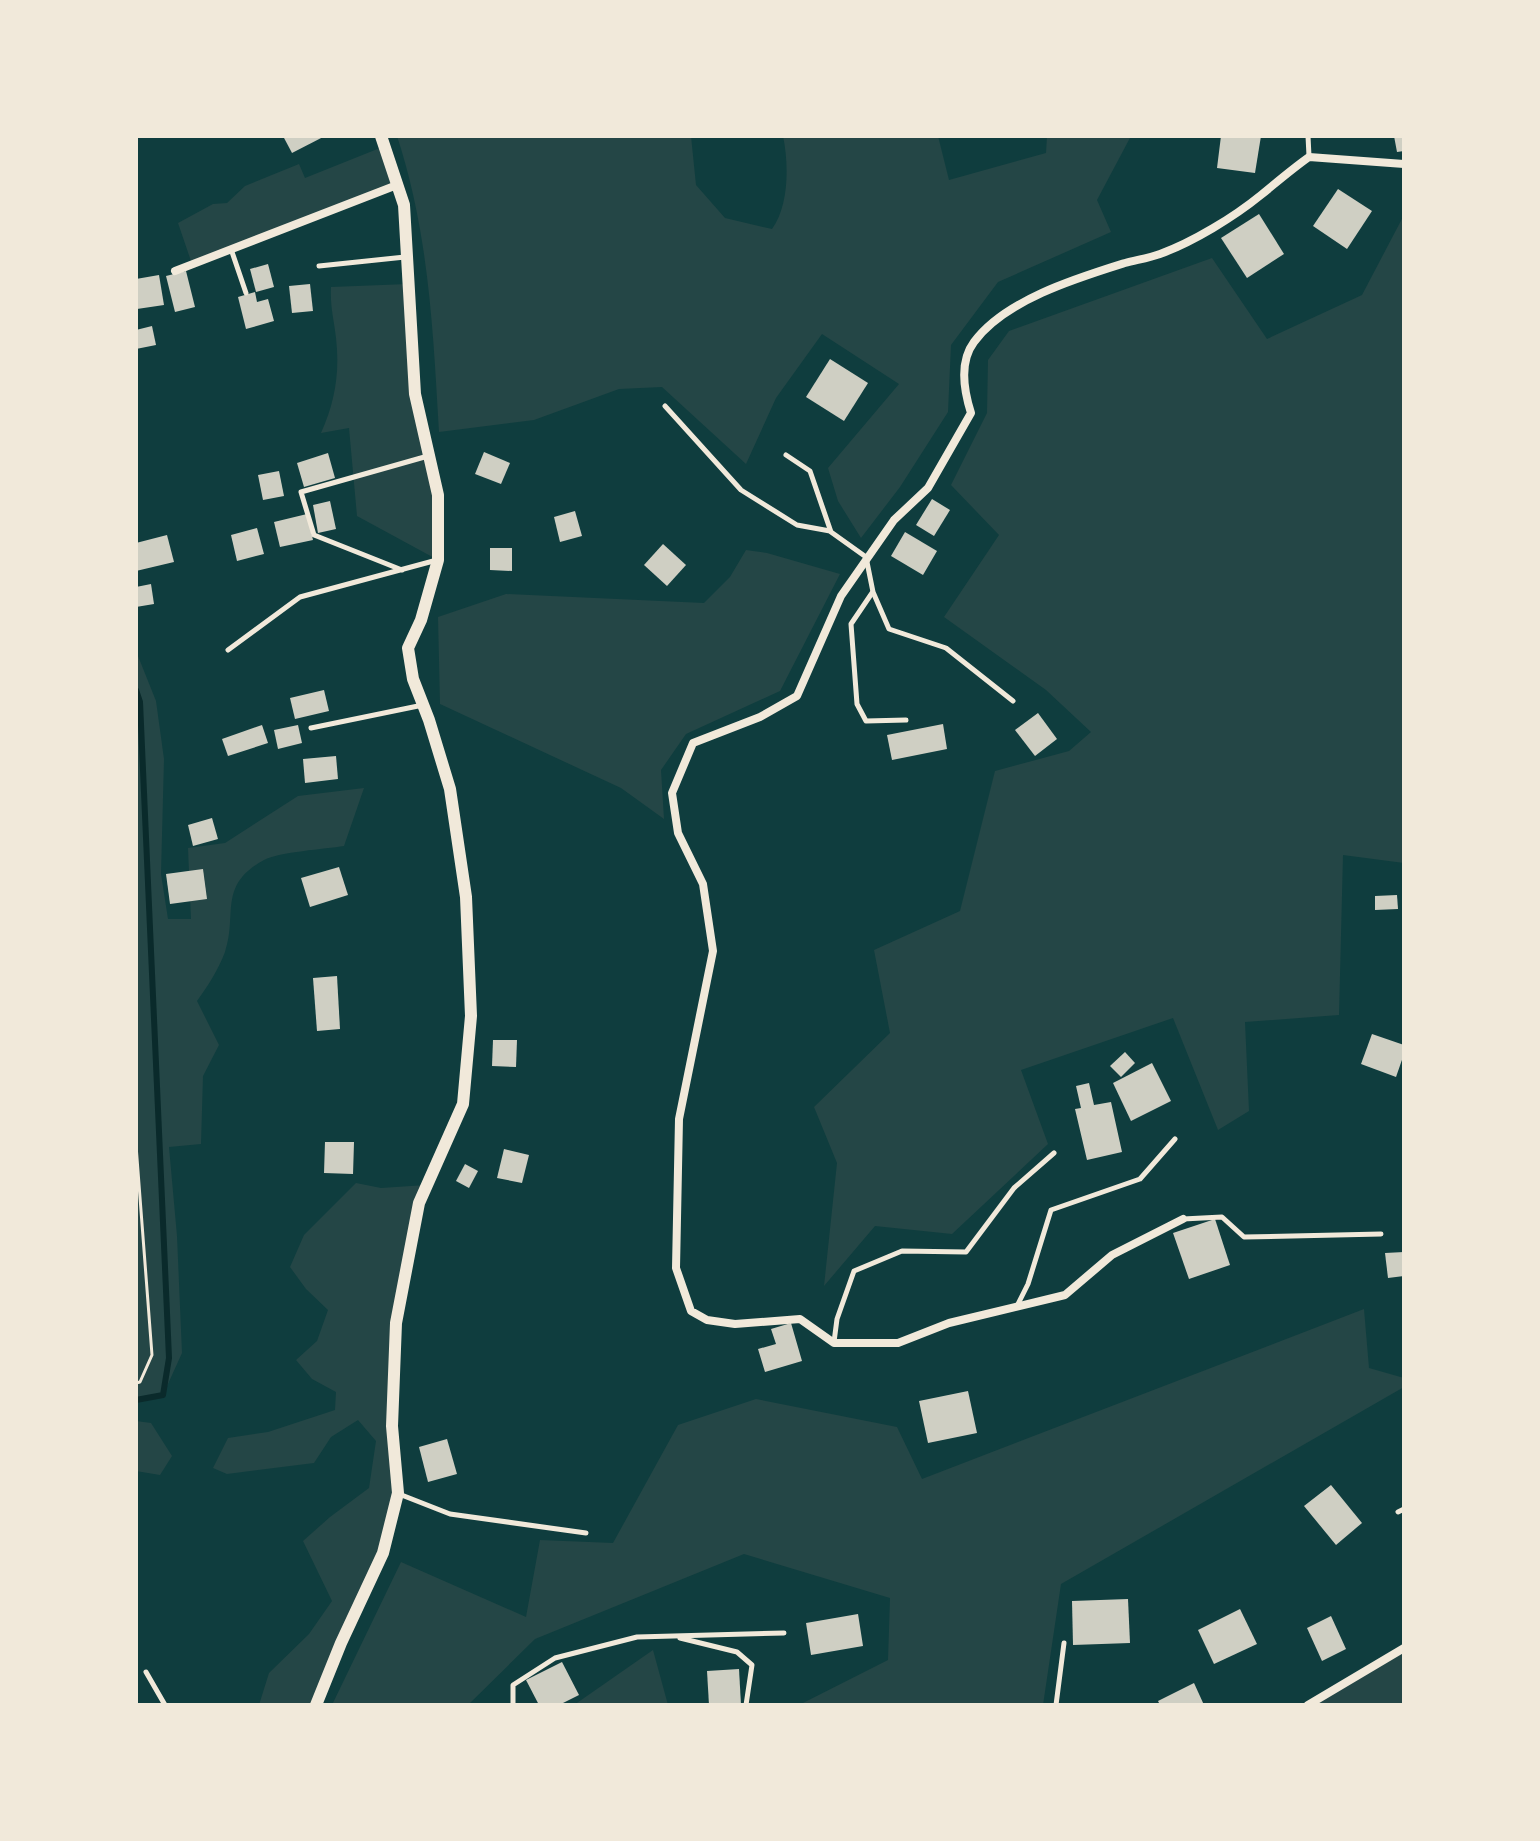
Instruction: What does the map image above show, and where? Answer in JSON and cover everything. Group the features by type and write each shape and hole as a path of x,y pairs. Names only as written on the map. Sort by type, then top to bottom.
{"street":[{"path":"316,1705 383,1553 398,1493 392,1426 396,1323 419,1203 463,1104 471,1016 466,897 453,805 413,679 408,648 421,620 438,560 438,495 415,394 404,205 381,136"},
{"path":"1183,1219 1112,1255 1065,1295 949,1323 898,1343 834,1343 800,1319 735,1324 707,1320 691,1311 676,1268 679,1119 713,951 703,884 678,833 672,793 693,743 760,717 797,696 841,596 894,520 928,488 971,413 964,391 966,361 973,343 989,327 1023,302 1051,289 1161,254 1220,223 1309,157 1404,164"},
{"path":"175,271 397,185"},
{"path":"1308,1705 1404,1648"}],"lane":[{"path":"1308,136 1309,157"},
{"path":"231,249 246,293"},
{"path":"319,266 407,257"},
{"path":"665,406 741,490 797,525 831,532 866,557 873,592 889,629 946,648 1013,701"},
{"path":"402,570 314,535 301,492 429,455"},
{"path":"786,455 810,471 831,532"},
{"path":"228,650 300,597 438,560"},
{"path":"873,592 851,624 857,704 866,721 906,720"},
{"path":"311,728 423,705"},
{"path":"1017,1307 1028,1284 1051,1210 1140,1179 1175,1139"},
{"path":"834,1343 837,1319 854,1271 902,1251 966,1252 1014,1188 1054,1153"},
{"path":"1183,1219 1222,1217 1244,1237 1381,1234"},
{"path":"398,1493 450,1514 586,1533"},
{"path":"513,1705 513,1685 555,1658 637,1637 784,1633"},
{"path":"673,1636 737,1652 752,1665 746,1705"},
{"path":"1056,1705 1064,1643"},
{"path":"146,1672 165,1705"}],"path":[{"path":"136,1145 152,1355 140,1382 136,1383"}],"shaded area":[{"path":"397,136 691,136 696,185 725,218 772,229 785,197 783,136 938,136 949,180 1046,153 1047,136 1131,136 1097,200 1111,232 998,282 951,345 948,412 900,487 861,538 838,501 828,468 899,384 822,334 776,398 746,464 662,387 619,389 534,420 439,432 432,319 423,246"},
{"path":"385,146 397,185 192,264 178,223 213,204 227,203 245,186 299,164 305,178"},
{"path":"1404,215 1404,863 1343,855 1339,1015 1245,1022 1249,1111 1218,1130 1173,1018 1021,1070 1048,1144 952,1234 875,1226 824,1286 837,1163 814,1107 890,1033 874,950 960,911 995,771 1069,751 1091,732 1046,690 944,617 999,535 951,485 987,413 988,360 1009,331 1212,258 1267,339 1362,295"},
{"path":"408,284 415,394 438,495 438,560 357,516 349,428 321,433 330,410 337,375 331,287"},
{"path":"746,550 840,574 780,691 686,734 661,770 664,819 621,788 440,704 438,617 506,594 704,603 730,577"},
{"path":"136,651 156,701 164,759 161,874 168,919 191,919 188,848 225,843 298,796 364,788 344,846 271,857 249,870 234,891 225,952 197,1001 219,1045 203,1076 201,1144 169,1147 182,1353 163,1395 136,1400"},
{"path":"356,1183 381,1188 426,1185 396,1323 398,1493 383,1553 316,1705 259,1705 269,1673 309,1634 332,1601 303,1541 369,1488 376,1441 358,1420 331,1437 314,1463 227,1474 213,1468 228,1438 268,1432 335,1410 336,1392 312,1379 296,1360 317,1341 328,1310 306,1289 290,1267 304,1235"},
{"path":"1364,1309 1369,1368 1404,1378 1404,1387 1061,1584 1043,1705 799,1705 888,1660 890,1598 744,1554 535,1639 468,1705 332,1705 401,1562 526,1617 540,1540 613,1543 678,1425 756,1399 897,1427 922,1479"},
{"path":"136,1421 151,1423 172,1456 160,1475 136,1471"},
{"path":"1404,1648 1404,1705 1308,1705"},
{"path":"653,1650 668,1705 574,1705"}],"building":[{"path":"283,136 325,136 292,153"},
{"path":"1221,136 1261,136 1255,173 1217,168"},
{"path":"1394,136 1404,136 1404,151 1397,152"},
{"path":"1338,189 1372,211 1347,249 1313,226"},
{"path":"1259,214 1284,254 1247,278 1221,238"},
{"path":"268,264 274,287 256,292 250,269"},
{"path":"186,271 195,307 175,312 166,276"},
{"path":"159,275 164,305 137,309 136,279"},
{"path":"310,284 313,311 292,313 289,286"},
{"path":"255,292 257,302 268,299 274,321 246,329 238,297"},
{"path":"152,326 156,345 136,349 136,330"},
{"path":"830,359 868,383 844,421 806,397"},
{"path":"484,452 510,463 501,484 475,474"},
{"path":"328,453 335,478 304,487 297,463"},
{"path":"279,471 284,496 263,500 258,475"},
{"path":"932,499 950,510 934,536 916,525"},
{"path":"330,501 336,529 318,533 313,505"},
{"path":"575,511 582,536 560,542 554,517"},
{"path":"307,514 313,540 280,547 274,522"},
{"path":"257,528 264,554 237,561 231,535"},
{"path":"905,532 937,551 923,575 891,556"},
{"path":"167,535 174,562 136,571 136,543"},
{"path":"663,544 686,565 667,586 644,565"},
{"path":"490,548 512,548 512,571 490,570"},
{"path":"151,584 154,604 136,607 136,587"},
{"path":"324,690 329,711 295,719 290,698"},
{"path":"1038,713 1057,739 1035,756 1015,730"},
{"path":"943,724 947,749 892,760 887,735"},
{"path":"262,725 268,743 228,756 222,739"},
{"path":"298,725 302,743 278,749 274,730"},
{"path":"336,756 338,779 305,783 303,759"},
{"path":"212,818 218,839 193,846 188,825"},
{"path":"339,867 348,895 310,907 301,878"},
{"path":"203,869 207,899 170,904 166,874"},
{"path":"1397,895 1398,909 1375,910 1375,896"},
{"path":"337,976 340,1029 317,1031 313,978"},
{"path":"1372,1034 1404,1045 1396,1077 1361,1064"},
{"path":"493,1040 517,1040 516,1067 492,1066"},
{"path":"1125,1052 1135,1063 1121,1077 1110,1066"},
{"path":"1152,1063 1171,1101 1131,1121 1113,1083"},
{"path":"1089,1083 1094,1105 1111,1102 1122,1152 1087,1160 1075,1109 1081,1108 1076,1086"},
{"path":"325,1142 354,1142 353,1174 324,1173"},
{"path":"504,1149 529,1155 522,1183 497,1178"},
{"path":"465,1164 478,1171 469,1188 456,1181"},
{"path":"1215,1219 1230,1265 1189,1279 1173,1233"},
{"path":"1404,1252 1404,1276 1388,1278 1385,1253"},
{"path":"791,1323 802,1361 765,1372 758,1349 776,1344 771,1329"},
{"path":"968,1391 977,1433 928,1443 919,1401"},
{"path":"447,1439 457,1474 428,1482 419,1447"},
{"path":"1331,1485 1362,1523 1336,1545 1304,1506"},
{"path":"1128,1599 1130,1643 1073,1645 1072,1601"},
{"path":"1240,1609 1257,1644 1214,1664 1198,1630"},
{"path":"858,1614 863,1646 811,1655 806,1623"},
{"path":"1331,1616 1346,1649 1322,1661 1307,1628"},
{"path":"562,1662 579,1695 559,1705 539,1705 526,1680"},
{"path":"739,1669 741,1705 709,1705 707,1671"},
{"path":"1194,1683 1204,1705 1160,1705 1158,1701"}],"waterway":[{"path":"136,690 140,702 169,1358 163,1395 136,1400"}]}
